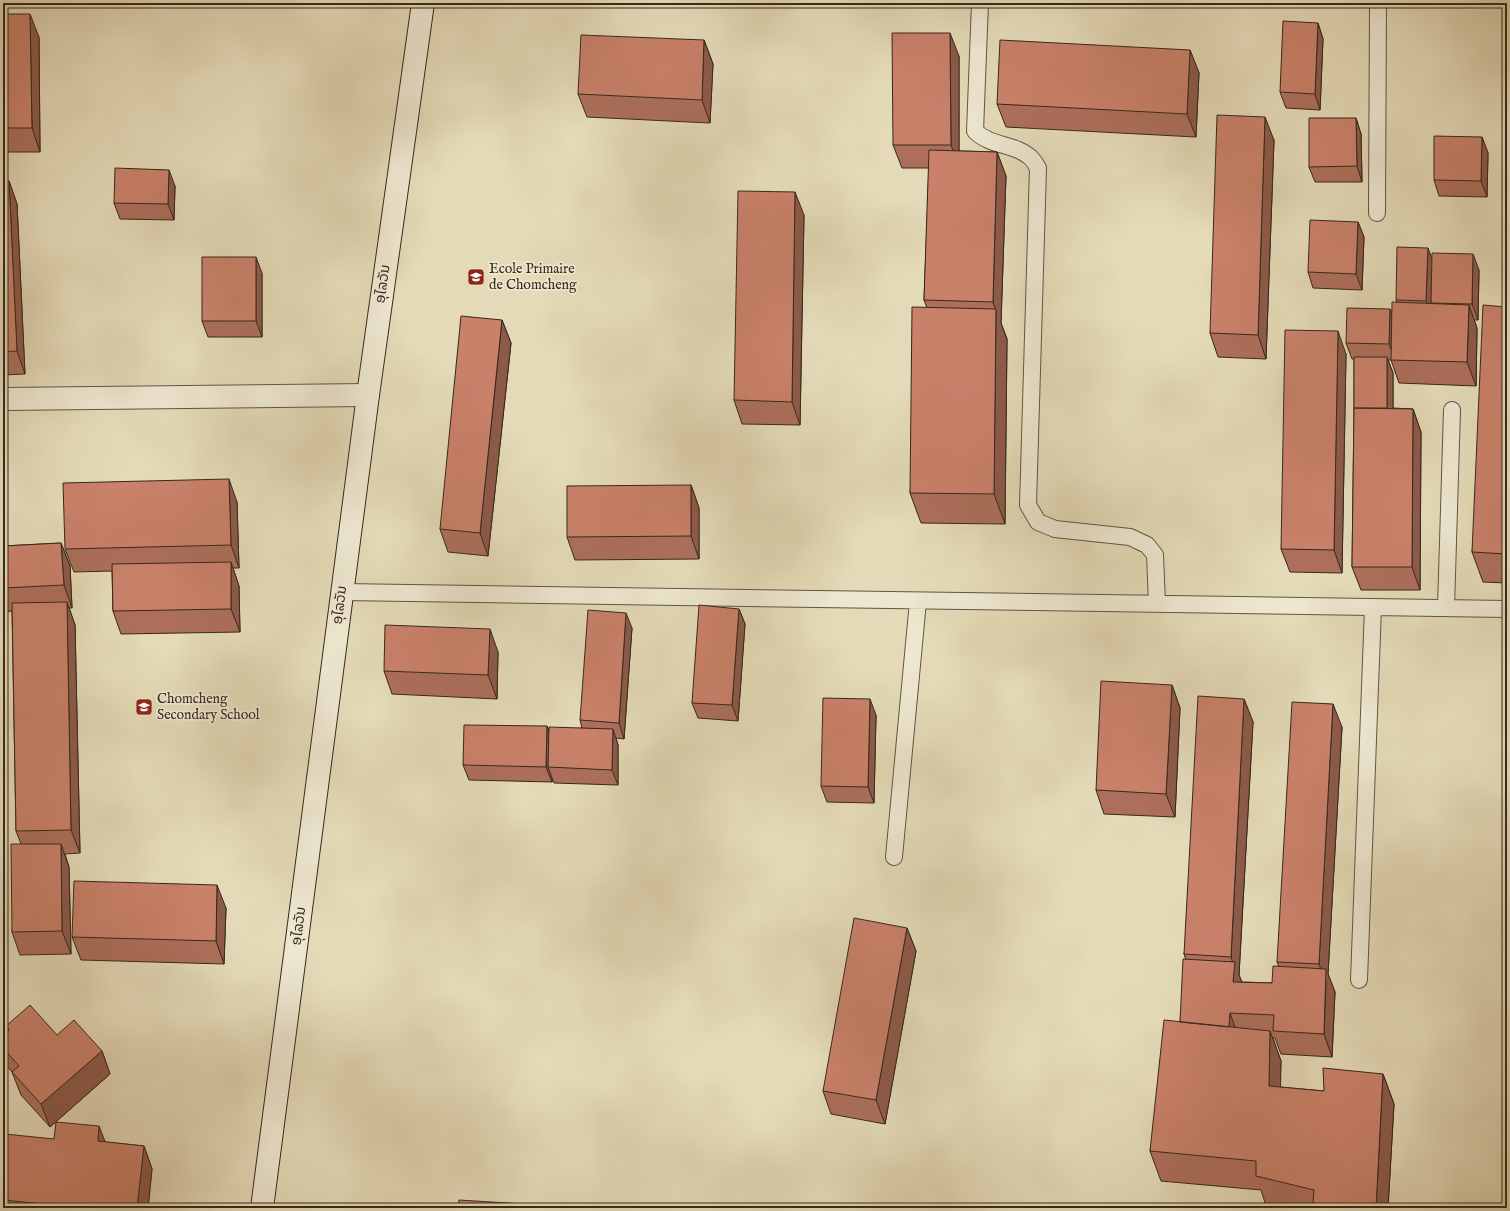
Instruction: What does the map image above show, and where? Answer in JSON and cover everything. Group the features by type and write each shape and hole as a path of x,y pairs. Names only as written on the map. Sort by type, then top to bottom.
{"street":[{"name":"ອຸໄລວັນ","path":"262,1208 368,395 423,3"},
{"path":"3,400 368,395"}],"lane":[{"path":"980,3 975,131 981,137 990,142 1019,150 1031,158 1038,168 1028,504 1038,522 1055,529 1130,536 1147,545 1156,555 1157,604"},
{"path":"1377,213 1378,3"},
{"path":"1446,608 1452,410"},
{"path":"342,592 1507,609"},
{"path":"894,857 918,601"},
{"path":"1359,980 1373,608"}],"building":[{"path":"3,14 30,14 32,128 3,128"},
{"path":"1283,21 1318,23 1315,94 1280,92"},
{"path":"892,33 950,33 951,145 893,145"},
{"path":"581,35 704,40 702,100 578,94"},
{"path":"1000,40 1190,50 1187,114 997,104"},
{"path":"1217,115 1265,117 1258,335 1210,333"},
{"path":"1309,118 1356,118 1357,166 1309,167"},
{"path":"1434,136 1482,137 1481,181 1434,180"},
{"path":"929,150 997,152 993,302 924,300"},
{"path":"115,168 169,170 168,204 114,203"},
{"path":"3,181 9,181 17,351 3,352"},
{"path":"738,191 795,192 792,402 734,400"},
{"path":"1310,220 1358,222 1356,274 1308,272"},
{"path":"1397,247 1428,248 1426,301 1396,300"},
{"path":"1432,253 1473,254 1472,304 1431,303"},
{"path":"202,257 256,257 256,321 202,321"},
{"path":"1392,302 1469,305 1467,362 1391,360"},
{"path":"1483,305 1507,307 1507,554 1472,552"},
{"path":"912,307 996,309 994,494 910,493"},
{"path":"1347,308 1390,309 1389,344 1346,343"},
{"path":"461,316 502,320 480,533 440,529"},
{"path":"1285,330 1338,331 1334,550 1281,549"},
{"path":"1354,357 1387,357 1387,408 1354,408"},
{"path":"1354,408 1413,409 1412,567 1352,567"},
{"path":"229,479 231,545 65,549 63,483"},
{"path":"691,485 691,536 567,537 567,486"},
{"path":"61,543 64,585 3,588 3,546"},
{"path":"231,562 231,609 113,611 112,564"},
{"path":"67,602 71,830 16,831 12,603"},
{"path":"699,605 739,609 732,705 692,703"},
{"path":"588,610 626,613 619,723 580,720"},
{"path":"385,625 490,629 488,675 384,671"},
{"path":"1101,681 1172,685 1166,794 1096,790"},
{"path":"1198,696 1244,699 1231,957 1184,954"},
{"path":"823,698 870,699 868,787 821,786"},
{"path":"1292,702 1333,704 1319,964 1277,962"},
{"path":"464,725 547,726 546,767 463,765"},
{"path":"549,727 613,729 612,770 548,767"},
{"path":"11,844 61,844 62,931 12,932"},
{"path":"74,881 217,885 216,941 72,937"},
{"path":"854,918 907,928 876,1100 823,1091"},
{"path":"1183,959 1235,962 1233,982 1272,983 1273,966 1326,969 1324,1034 1273,1031 1274,1015 1230,1013 1229,1027 1180,1022"},
{"path":"30,1005 57,1035 74,1020 102,1051 41,1104 12,1072 19,1066 3,1048 3,1035 9,1030 6,1026"},
{"path":"1164,1020 1270,1031 1269,1086 1324,1091 1323,1068 1383,1074 1376,1208 1334,1208 1313,1203 1314,1190 1256,1176 1256,1161 1150,1151"},
{"path":"56,1122 99,1126 98,1141 144,1146 137,1208 83,1208 3,1200 3,1153 5,1134 54,1139"},
{"path":"459,1200 540,1205 540,1208 458,1208"}],"place":[{"name":"Ecole Primaire de Chomcheng","path":"476,277"},
{"name":"Chomcheng Secondary School","path":"144,707"}]}
